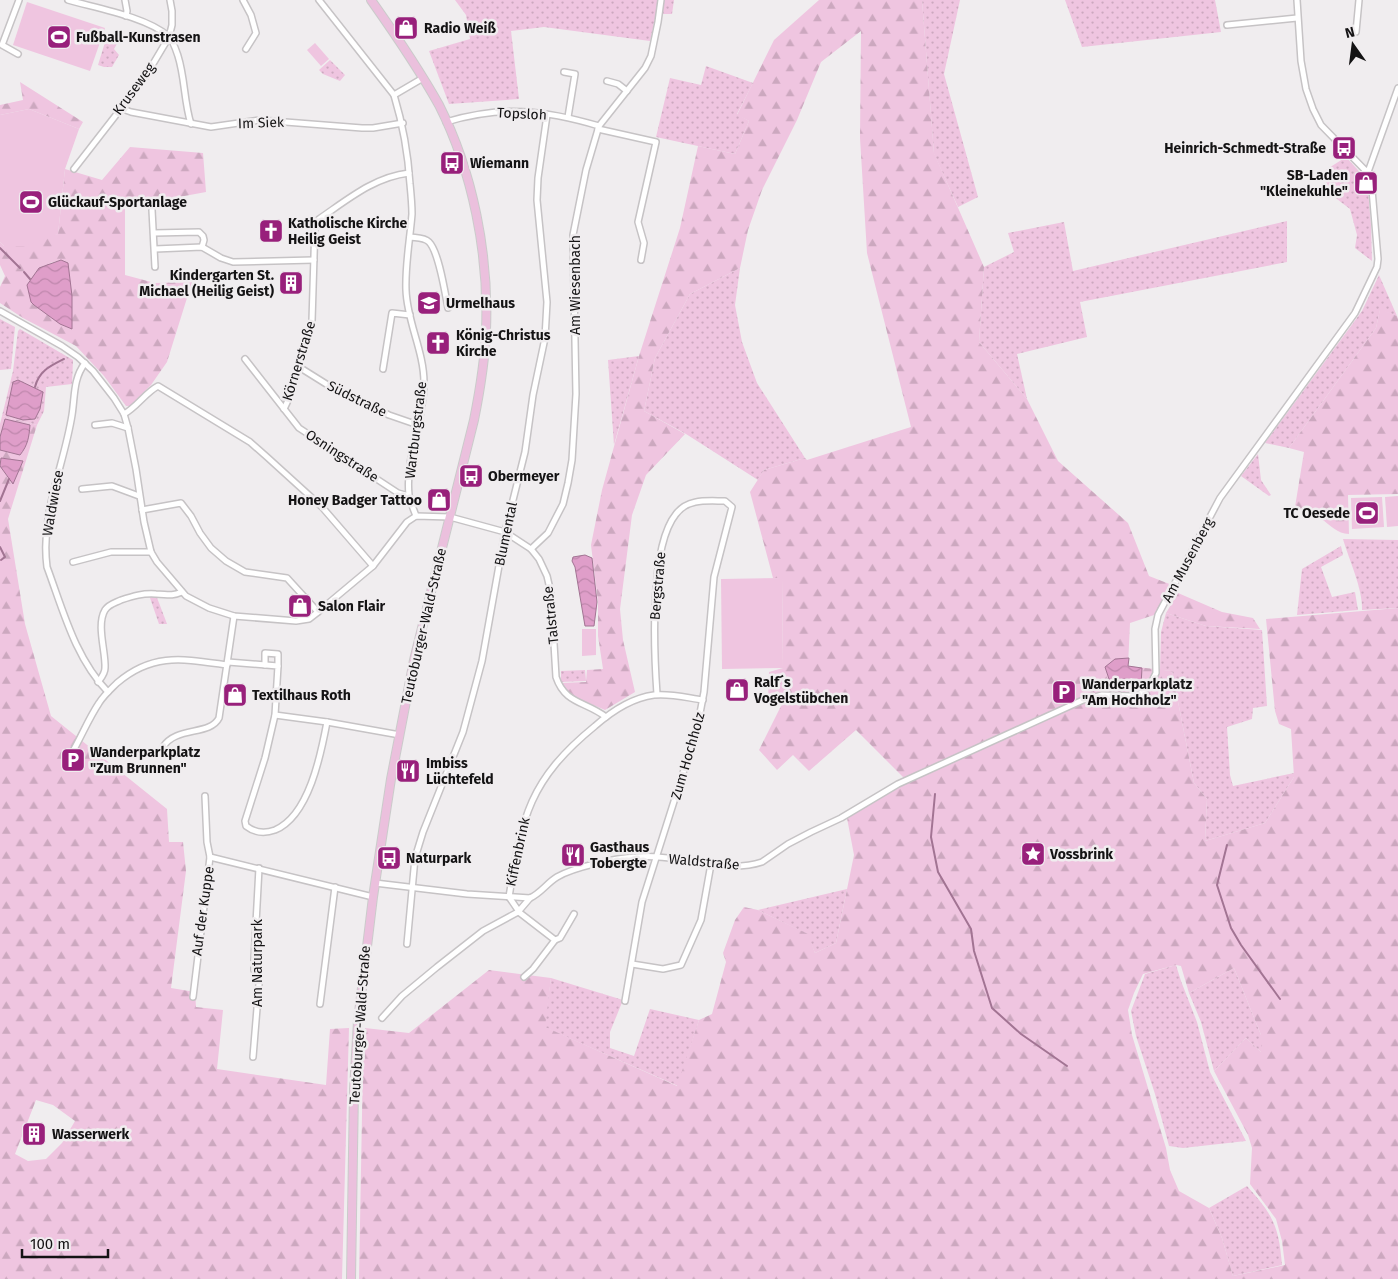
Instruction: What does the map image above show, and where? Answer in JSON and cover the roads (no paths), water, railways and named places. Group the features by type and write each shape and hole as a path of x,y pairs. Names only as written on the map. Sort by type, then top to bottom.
{"main road":[{"name":"Teutoburger-Wald-Straße","path":"351,1279 354,1089 357,1030 373,897 391,779 424,616 477,403 486,329 485,288 479,233 466,175 446,122 423,78 371,0"}],"street":[{"path":"18,54 2,45 19,0"},
{"path":"68,0 154,26 170,37 178,56 184,97 191,124"},
{"path":"125,0 126,16"},
{"name":"Kruseweg","path":"74,169 144,79 170,37 172,11 170,0"},
{"path":"243,0 251,15 256,33 246,49"},
{"name":"Wartburgstraße","path":"319,0 394,95 403,122 412,212 406,290 410,315 422,358 424,383 418,425 411,455 409,496 416,516"},
{"name":"Am Wiesenbach","path":"531,549 548,533 563,504 572,460 576,394 573,235 586,170 598,128 645,68 651,56 661,0"},
{"path":"1297,0 1297,18 1304,79 1317,117 1321,125 1368,172 1398,88"},
{"path":"1356,32 1359,0"},
{"path":"1227,26 1297,18"},
{"path":"564,72 575,74 568,117"},
{"path":"394,95 423,78"},
{"path":"607,81 618,84 627,91"},
{"name":"Im Siek","path":"120,108 131,112 211,127 260,120 373,128 403,122"},
{"name":"Topsloh","path":"446,122 494,111 517,110 568,117 598,128 656,142 638,222 644,243 641,260"},
{"name":"Blumental","path":"407,944 415,858 423,832 463,732 482,661 505,532 524,452 545,338 547,302 537,200 538,178 547,115"},
{"name":"Am Musenberg","path":"952,758 1083,700 1102,695 1133,696 1140,694 1150,685 1156,673 1155,629 1158,615 1216,506 1233,479 1258,448 1355,313 1377,267 1372,178 1368,172"},
{"name":"Körnerstraße","path":"284,409 290,396 312,321 315,224 319,219 371,184 397,174 409,173"},
{"path":"152,210 156,267"},
{"path":"154,233 199,232 204,240 202,247"},
{"path":"410,237 422,238 430,243 439,265 448,308"},
{"path":"155,249 202,247 221,258 233,262 314,260"},
{"path":"0,310 78,357 114,398 124,414 128,428 139,496 151,552 157,562 186,596 209,608 234,616 296,621 309,619 373,566 407,522 416,516"},
{"path":"383,369 392,314 410,315"},
{"name":"Osningstraße","path":"245,359 298,428 398,493 409,496"},
{"name":"Waldwiese","path":"85,363 76,379 72,416 52,498 46,529 46,558 47,567 79,650 98,682 108,692"},
{"name":"Südstraße","path":"299,366 339,392 389,415 418,425"},
{"path":"124,414 133,409 152,389 158,386 189,404 250,442 274,463 322,507 373,566"},
{"path":"95,425 112,423 128,428"},
{"path":"82,489 112,486 139,496"},
{"name":"Bergstraße","path":"657,694 654,654 656,584 662,542 676,514 686,505 697,501 725,501 732,507"},
{"path":"142,510 182,503 200,534 226,561 244,572 287,578 318,612"},
{"name":"Zum Hochholz","path":"625,1002 642,902 697,729 704,700 714,577 732,507"},
{"name":"Talstraße","path":"416,516 450,517 505,532 531,549 539,559 547,576 551,593 556,677 559,687 566,696 598,711 606,717"},
{"path":"73,562 111,552 151,552"},
{"path":"98,682 105,668 102,636 103,616 111,604 138,595 156,594 172,596 182,592"},
{"path":"163,747 176,736 216,724 221,712 234,616"},
{"path":"265,665 265,654 278,654 275,714 265,758 245,821 246,826 252,831 261,833 272,831 283,826 296,814 310,786 320,759 327,722"},
{"path":"73,751 99,702 137,668 162,660 175,659 278,666"},
{"name":"Kiffenbrink","path":"375,884 509,897 520,833 530,805 536,790 564,753 606,717 623,705 640,697 657,694 704,700"},
{"path":"275,714 400,735"},
{"name":"Waldstraße","path":"382,1018 402,996 460,949 483,932 518,912 530,898 557,877 568,872 637,856 711,864 749,865 762,862 788,844 841,818 898,784 952,758"},
{"name":"Auf der Kuppe","path":"193,997 210,857 207,842 205,796"},
{"path":"210,857 373,897"},
{"path":"632,964 663,970 681,965 700,920 711,864"},
{"name":"Am Naturpark","path":"253,1057 259,984 254,965 259,868"},
{"path":"320,1004 335,887"},
{"path":"509,897 530,898"},
{"path":"509,897 518,912 556,940"},
{"path":"524,977 533,969 556,940 560,938 574,914"}],"water":[{"path":"61,260 68,263 72,296 72,329 60,324 34,305 31,302 27,285 39,268"},
{"path":"18,380 43,392 40,409 35,419 23,420 6,415 13,382"},
{"path":"5,419 30,425 28,441 20,455 0,450 0,437"},
{"path":"1,458 23,461 13,484 0,466"},
{"path":"585,555 592,558 597,602 594,626 585,626 575,567 572,561 573,557"},
{"path":"1129,658 1128,666 1142,668 1141,685 1129,688 1109,679 1105,667 1115,659"}],"waterway":[{"path":"0,248 20,268"},
{"path":"24,272 30,279"},
{"path":"35,387 42,373 64,359"},
{"path":"0,501 9,479"},
{"path":"0,547 5,557 1,560"},
{"path":"935,794 931,837 938,872 971,929 974,951 992,1008 1021,1034 1067,1066"},
{"path":"1227,845 1217,885 1231,928 1280,999"}],"place":[{"name":"Radio Weiß","path":"406,28"},
{"name":"Fußball-Kunstrasen","path":"59,37"},
{"name":"Heinrich-Schmedt-Straße","path":"1344,148"},
{"name":"Wiemann","path":"452,163"},
{"name":"SB-Laden \"Kleinekuhle\"","path":"1366,183"},
{"name":"Glückauf-Sportanlage","path":"31,202"},
{"name":"Katholische Kirche Heilig Geist","path":"271,231"},
{"name":"Kindergarten St. Michael (Heilig Geist)","path":"291,283"},
{"name":"Urmelhaus","path":"429,303"},
{"name":"König-Christus Kirche","path":"438,343"},
{"name":"Obermeyer","path":"471,476"},
{"name":"Honey Badger Tattoo","path":"439,500"},
{"name":"TC Oesede","path":"1367,513"},
{"name":"Salon Flair","path":"300,606"},
{"name":"Ralf´s Vogelstübchen","path":"737,690"},
{"name":"Wanderparkplatz \"Am Hochholz\"","path":"1064,692"},
{"name":"Textilhaus Roth","path":"235,695"},
{"name":"Wanderparkplatz \"Zum Brunnen\"","path":"73,760"},
{"name":"Imbiss Lüchtefeld","path":"408,771"},
{"name":"Vossbrink","path":"1033,854"},
{"name":"Gasthaus Tobergte","path":"573,855"},
{"name":"Naturpark","path":"389,858"},
{"name":"Wasserwerk","path":"34,1134"}]}
